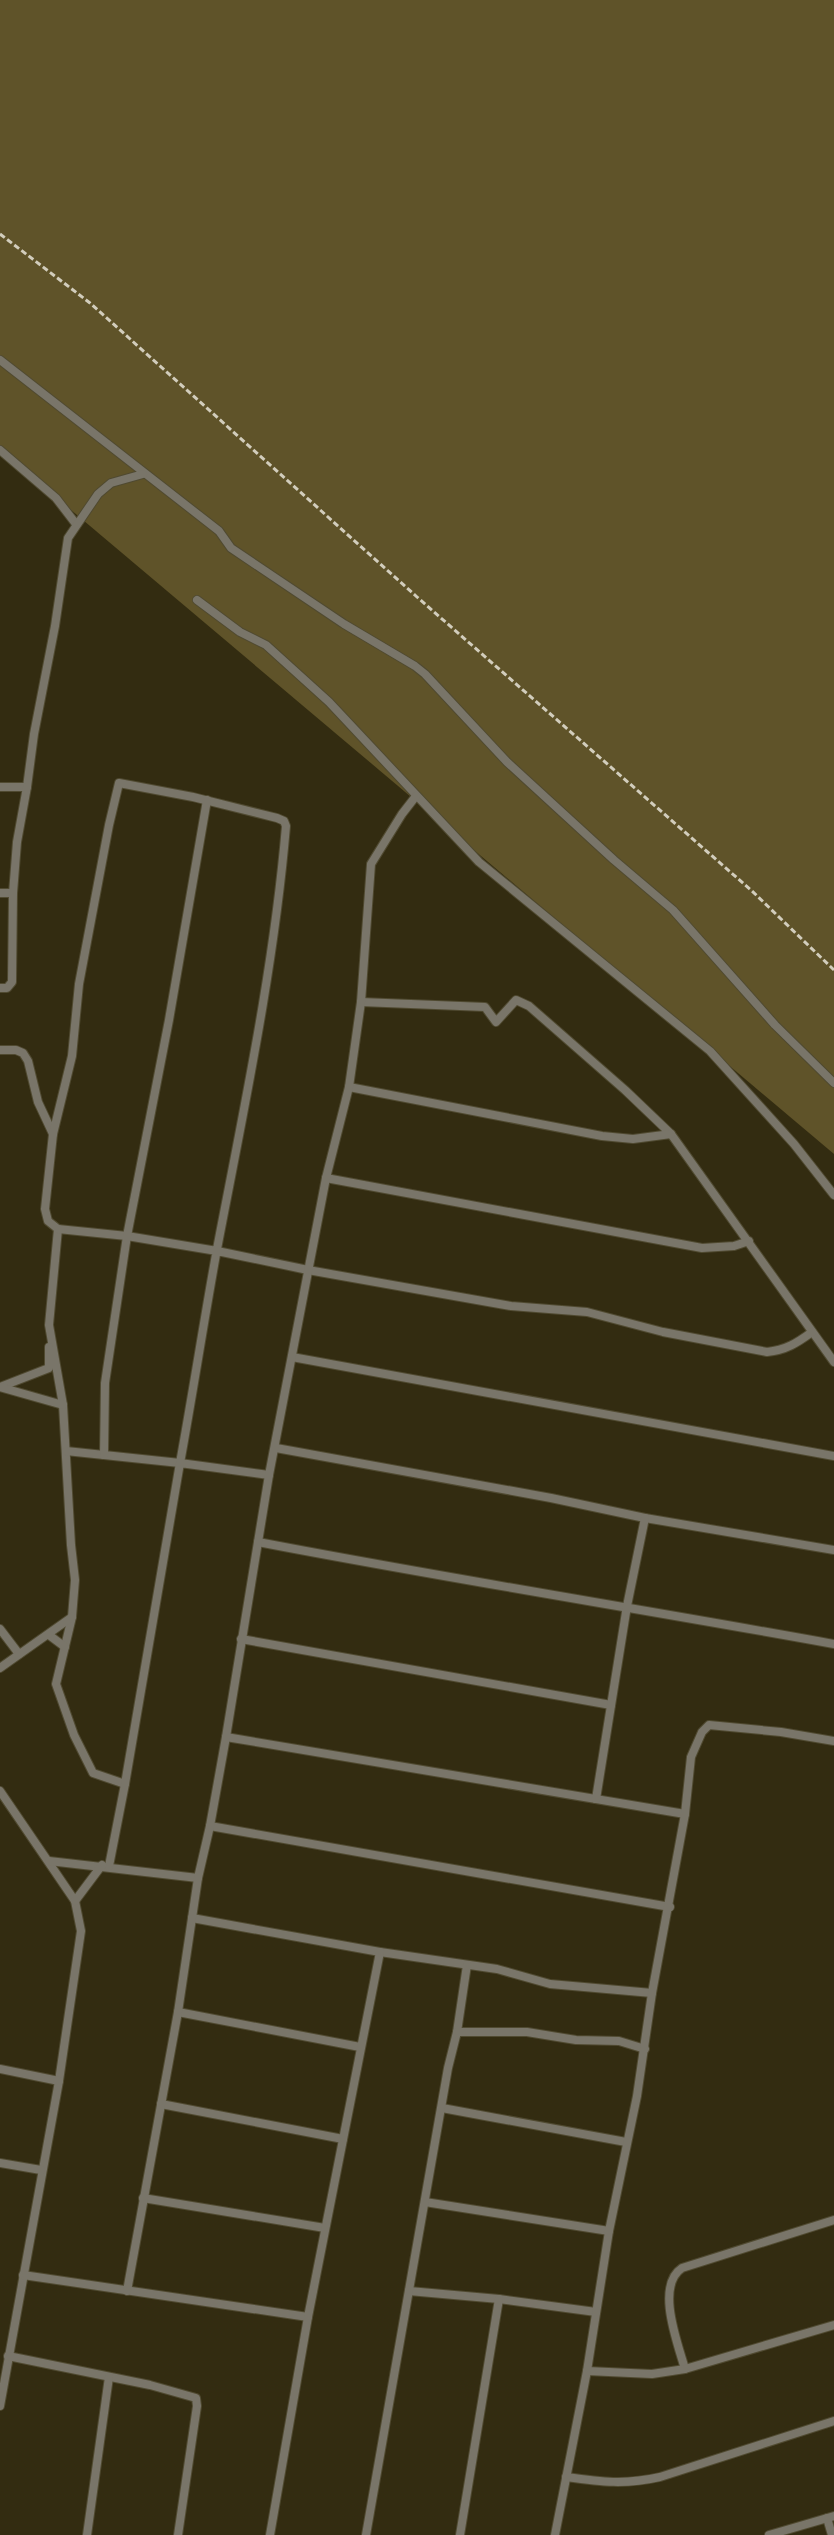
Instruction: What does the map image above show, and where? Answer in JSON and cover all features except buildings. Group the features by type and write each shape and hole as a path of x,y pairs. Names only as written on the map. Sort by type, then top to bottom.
{"street":[{"path":"0,360 143,474 219,531 231,548 344,624 415,666 425,674 507,762 614,860 673,910 775,1025 834,1084"},
{"path":"0,450 56,498 76,524"},
{"path":"0,988 7,988 12,982 13,893 17,842 27,787 34,734 55,626 68,538 76,524 98,494 111,483 143,474"},
{"path":"197,600 240,632 266,645 280,657 329,702 479,862 710,1051 794,1144 834,1195"},
{"path":"75,1901 105,1866 126,1784 217,1251 268,974 280,899 286,826 284,821 277,818 207,800 132,784 117,785 79,984 72,1056 53,1134 45,1209 48,1221 58,1229 127,1236 217,1251 308,1270 511,1306 587,1312 663,1332 767,1352 779,1351 791,1346 812,1332"},
{"path":"0,787 27,787"},
{"path":"127,2291 178,2012 198,1878 210,1826 226,1737 269,1475 276,1448 326,1178 349,1087 361,1002 372,864 402,814 416,796"},
{"path":"104,1456 105,1383 127,1236 169,1020 207,800"},
{"path":"0,892 13,893"},
{"path":"361,1002 485,1007 496,1022 502,1019 516,1000 519,1000 566,1038 671,1134 749,1241 834,1362"},
{"path":"0,1050 16,1050 25,1057 38,1102 53,1134"},
{"path":"349,1087 602,1136 633,1139 671,1134"},
{"path":"326,1178 702,1248 734,1246 749,1241"},
{"path":"0,1387 49,1368 49,1325 58,1229"},
{"path":"49,1325 63,1405 71,1545 75,1580 72,1617 56,1684 74,1735 93,1773 126,1784"},
{"path":"292,1357 834,1456"},
{"path":"0,1387 63,1405"},
{"path":"276,1448 551,1498 645,1518 834,1550"},
{"path":"66,1451 180,1463 269,1475"},
{"path":"596,1799 627,1606 645,1518"},
{"path":"258,1542 426,1575 627,1606 834,1644"},
{"path":"0,1668 72,1617"},
{"path":"0,1629 19,1654"},
{"path":"49,1634 65,1647"},
{"path":"241,1639 610,1705"},
{"path":"555,2535 587,2371 609,2231 645,2049 652,1993 670,1907 685,1814 691,1757 702,1732 710,1724 774,1731 834,1741"},
{"path":"226,1737 685,1814"},
{"path":"0,1791 75,1901 81,1931 59,2081 41,2170 0,2406"},
{"path":"210,1826 670,1907"},
{"path":"49,1861 105,1866 198,1878"},
{"path":"192,1918 380,1952 497,1969 550,1984 652,1993"},
{"path":"270,2535 308,2317 360,2047 380,1952"},
{"path":"366,2535 448,2068 457,2032 467,1964"},
{"path":"178,2012 360,2047"},
{"path":"457,2032 527,2032 576,2040 619,2041 645,2049"},
{"path":"0,2069 59,2081"},
{"path":"161,2104 343,2139"},
{"path":"442,2108 626,2142"},
{"path":"0,2163 41,2170"},
{"path":"143,2198 325,2228"},
{"path":"425,2202 609,2231"},
{"path":"685,2369 672,2319 668,2294 675,2273 682,2268 834,2220"},
{"path":"23,2275 308,2317"},
{"path":"409,2292 499,2298 596,2312"},
{"path":"460,2535 499,2298"},
{"path":"587,2371 652,2374 685,2369 834,2325"},
{"path":"8,2356 150,2384 196,2398 197,2406 178,2535"},
{"path":"87,2535 109,2377"},
{"path":"566,2476 601,2482 633,2483 660,2477 834,2421"},
{"path":"769,2535 831,2517 832,2535"}],"shaded area":[{"path":"0,0 834,0 834,1154 0,450"}],"railway":[{"path":"0,234 90,303 417,597 752,891 834,970"}]}
